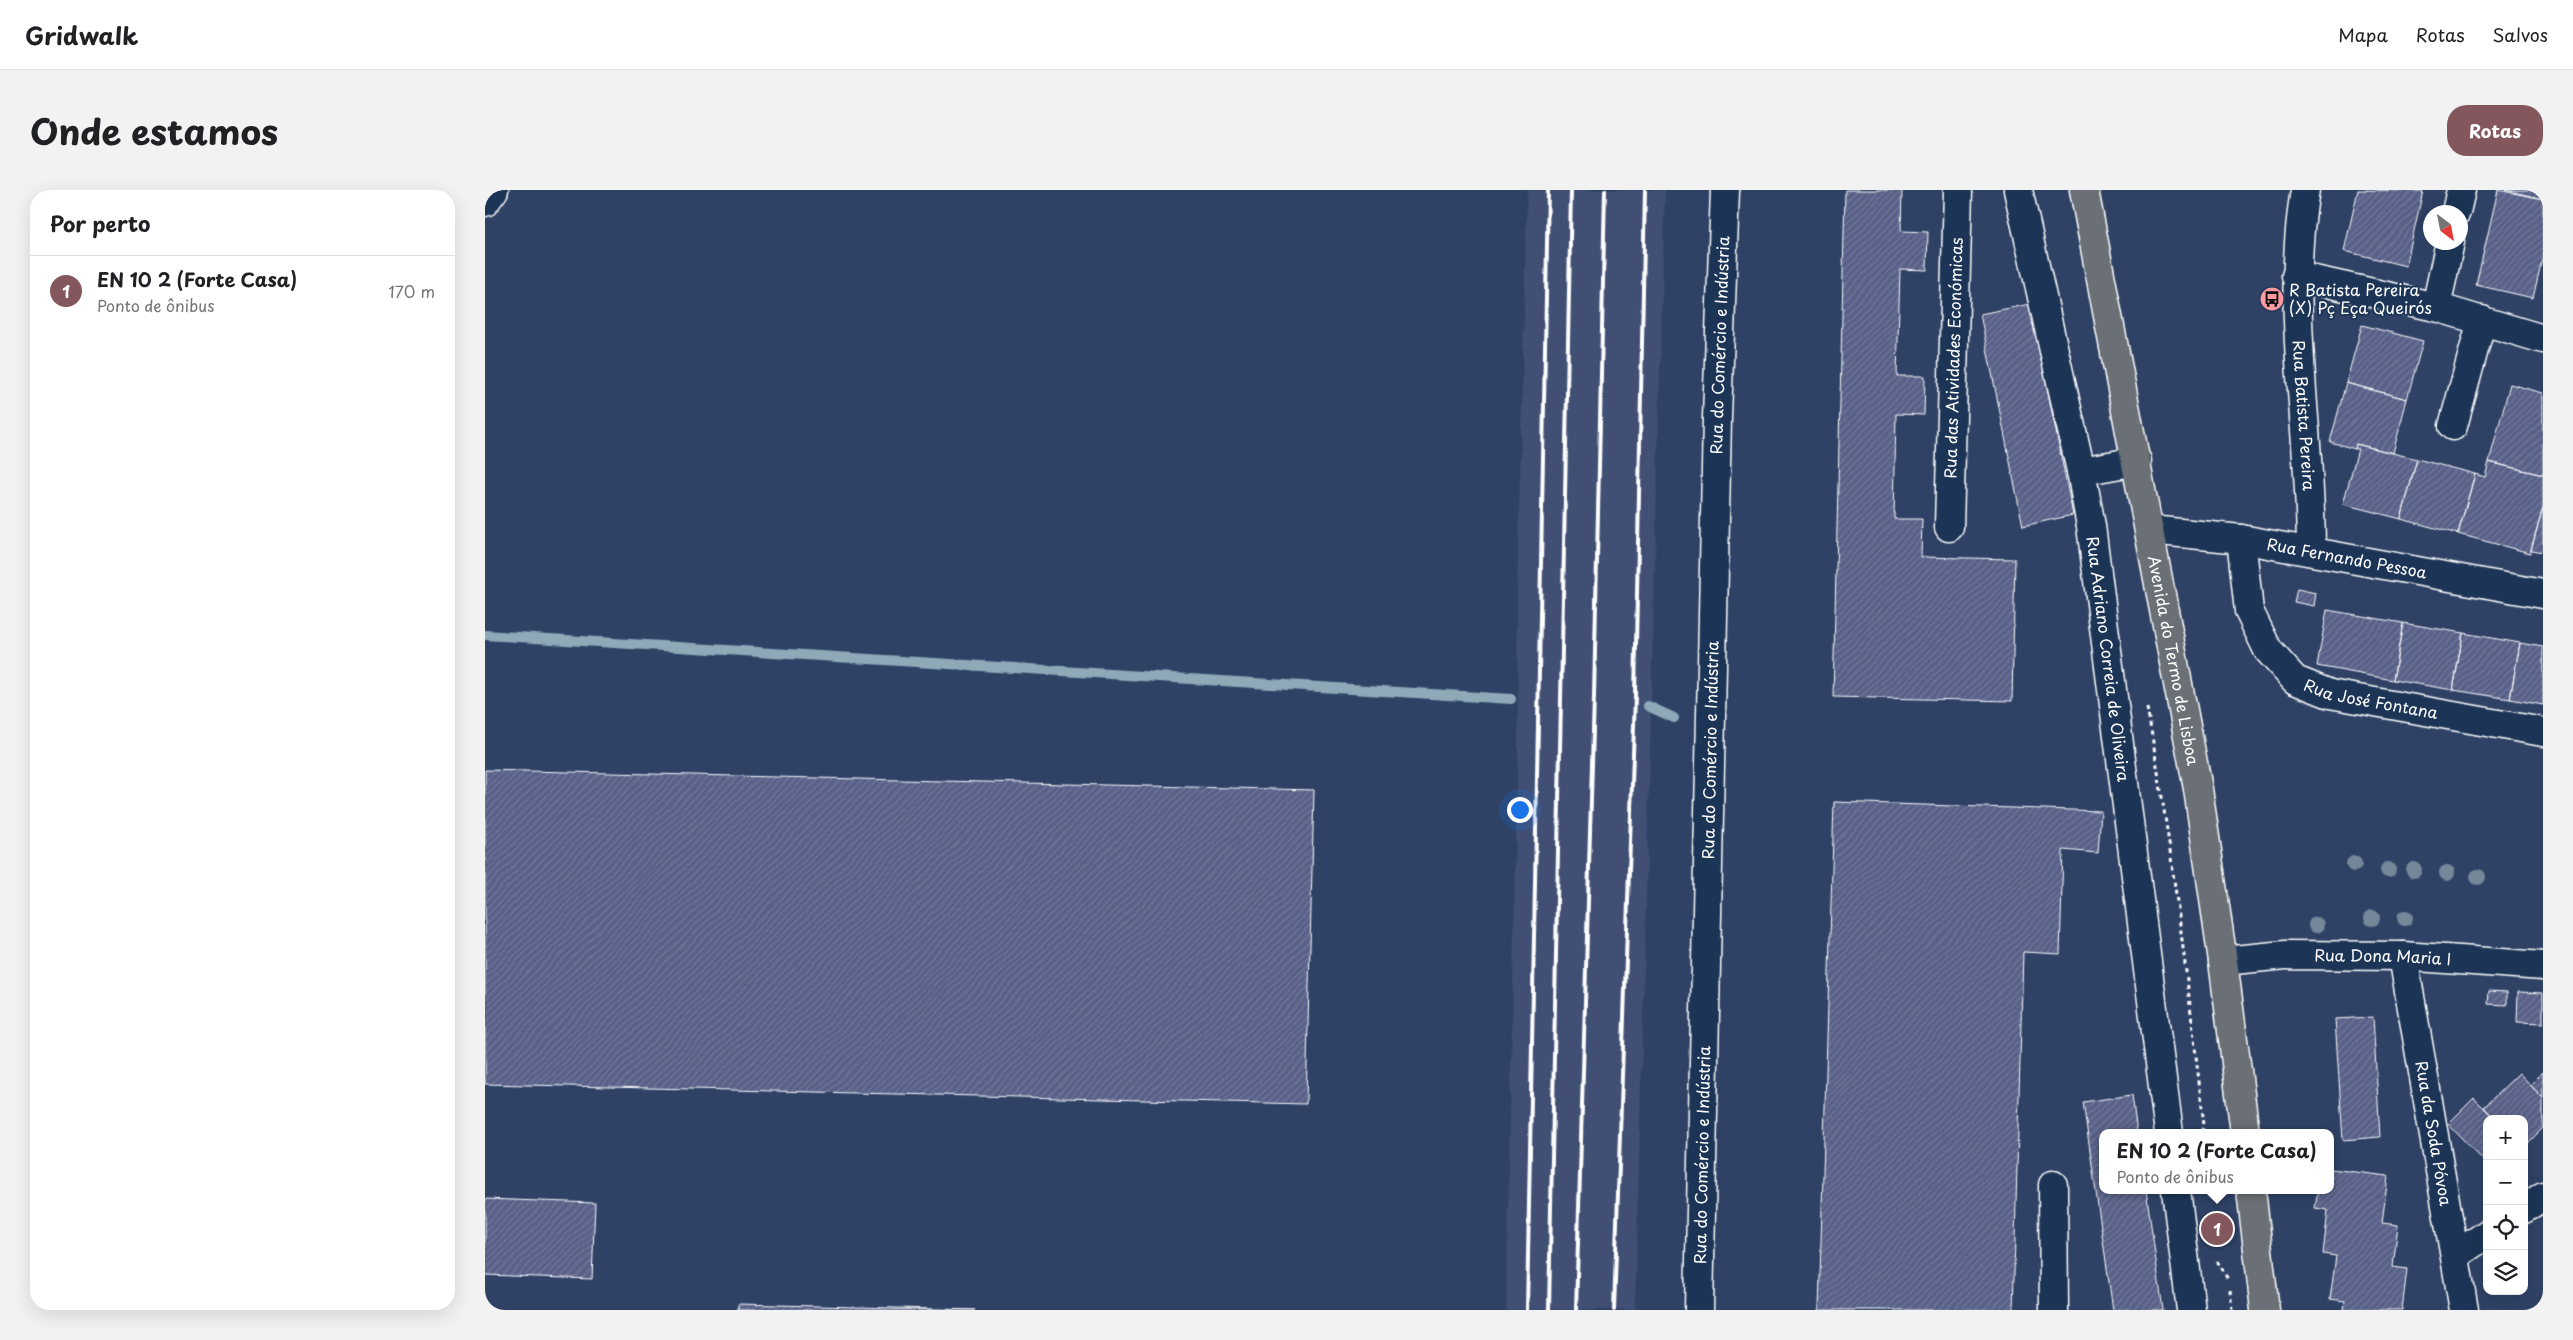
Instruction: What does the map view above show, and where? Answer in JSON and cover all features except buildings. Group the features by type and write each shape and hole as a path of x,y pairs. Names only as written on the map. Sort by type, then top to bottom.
{"main road":[{"name":"Avenida do Termo de Lisboa","path":"2084,190 2137,460 2197,789 2223,960 2245,1129"},
{"path":"2251,1194 2265,1310"}],"street":[{"path":"485,202 494,190"},
{"name":"Rua do Comércio e Indústria","path":"1699,1310 1717,418 1725,190"},
{"name":"Rua das Atividades Económicas","path":"1949,527 1958,190"},
{"name":"Rua Adriano Correia de Oliveira","path":"2018,190 2081,471 2092,536 2167,1121"},
{"name":"Rua Batista Pereira","path":"2305,190 2300,222 2296,276 2311,551"},
{"path":"2458,205 2461,190"},
{"path":"2436,307 2448,250"},
{"path":"2296,276 2436,307 2543,338"},
{"path":"2453,426 2482,320"},
{"path":"2081,471 2137,460"},
{"name":"Rua Fernando Pessoa","path":"2150,530 2241,539 2543,594"},
{"name":"Rua José Fontana","path":"2241,539 2249,611 2268,650 2295,680 2330,694 2543,732"},
{"name":"Rua Dona Maria I","path":"2223,960 2285,955 2403,956 2543,966"},
{"name":"Rua da Soda Póvoa","path":"2403,956 2464,1310"},
{"path":"2053,1185 2054,1310"},
{"path":"2176,1194 2191,1310"},
{"path":"2528,1206 2543,1196"},
{"path":"2456,1255 2483,1237"}],"path":[{"path":"2167,1121 2241,1100"}],"shaded area":[{"path":"1527,190 1665,190 1635,1310 1506,1310 1518,742 1517,597"}],"waterway":[{"path":"485,635 1511,699"},
{"path":"1648,706 1674,718"}],"railway":[{"path":"1527,1310 1548,190"},
{"path":"1549,1310 1571,190"},
{"path":"1576,1310 1594,696 1605,190"},
{"path":"1614,1310 1635,696 1645,190"}],"place":[{"name":"R Batista Pereira (X) Pç Eça Queirós","path":"2272,299"},
{"name":"EN 10 2 (Forte Casa)","path":"2217,1229"}]}
